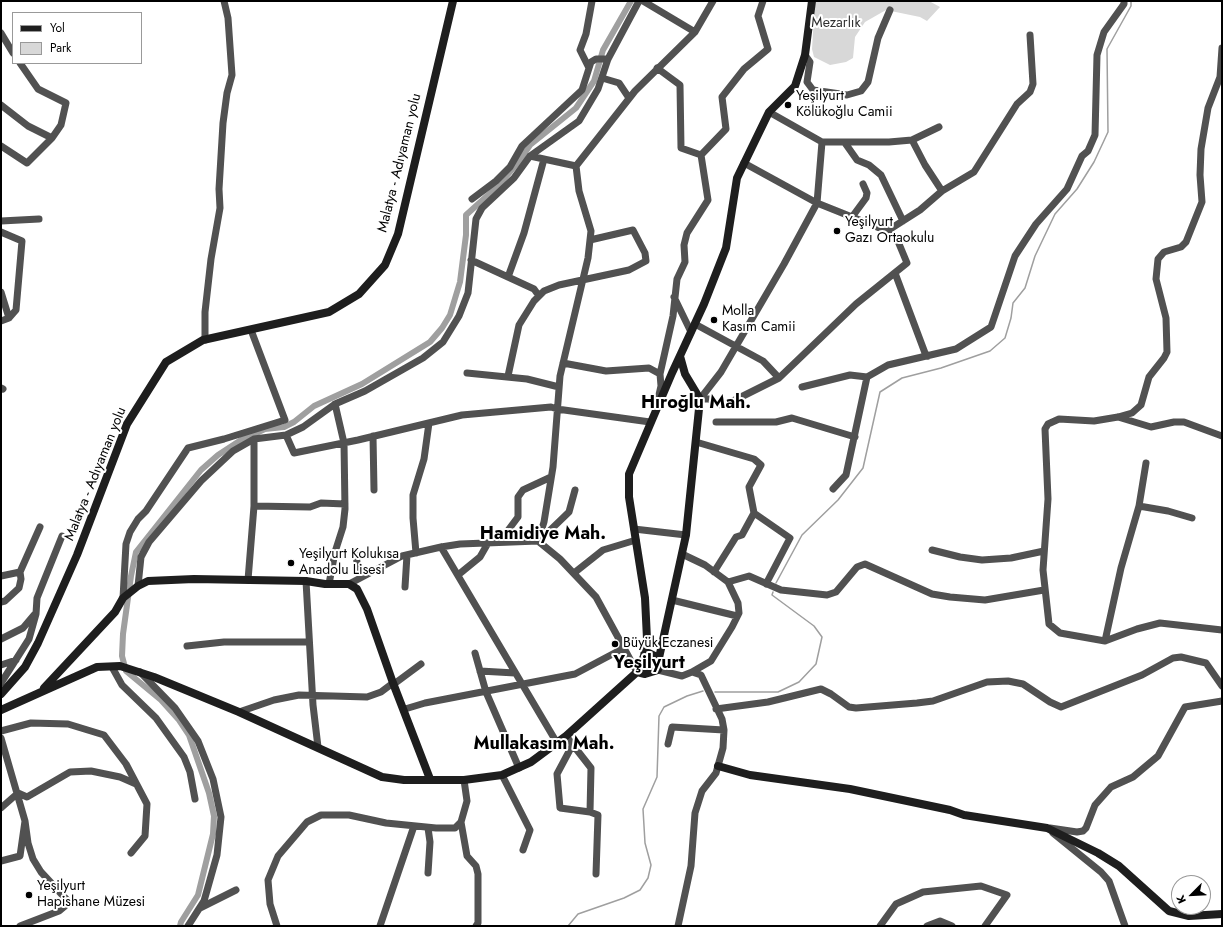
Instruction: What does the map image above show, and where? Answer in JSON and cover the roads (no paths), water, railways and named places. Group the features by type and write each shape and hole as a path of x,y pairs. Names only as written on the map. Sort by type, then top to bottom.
{"main road":[{"name":"Malatya - Adıyaman yolu","path":"1,694 25,667 38,643 77,555 127,424 166,362 205,340 329,312 359,294 385,265 398,234 453,1"},
{"path":"1,710 97,667 130,669 239,712 382,777 404,780 464,780 502,775 531,762 566,736 637,672 644,656 647,639 645,605 629,497 629,474 655,410 695,324 726,248 737,178 769,112 795,86 805,55 812,1"},
{"path":"637,672 645,674 658,670 659,658 686,535 700,399 684,374 680,356"},
{"path":"38,693 115,612 129,593 148,581 248,580 306,581 329,584 349,584 357,589 367,609 393,684 405,709 430,779"},
{"path":"644,656 649,653 659,658"},
{"path":"718,766 750,775 850,789 950,810 964,815 1047,828 1098,852 1119,866 1169,911 1189,916 1222,914"}],"street":[{"path":"205,340 205,312 211,259 220,208 219,188 223,123 227,94 232,75 228,18 224,1"},
{"path":"589,68 580,50 586,34 592,1"},
{"path":"129,593 141,557 149,542 201,481 232,451 254,438 286,435 303,427 335,404 365,391 423,358 443,342 459,316 468,293 476,219 482,208 514,178 530,156 579,121 588,108 602,78 603,59 639,1"},
{"path":"643,1 695,32"},
{"path":"538,541 544,522 551,478 559,387 563,363 588,258 591,231 579,191 576,166 629,98 657,68 695,32 713,1"},
{"path":"701,155 726,129 722,97 744,69 768,50 758,16 763,1"},
{"path":"802,387 850,375 867,377 888,365 956,349 991,327 1015,256 1036,224 1067,189 1082,156 1088,151 1095,135 1097,55 1104,32 1124,4 1124,1"},
{"path":"805,55 810,62 807,82 813,90 847,95 861,91 868,82 878,38 890,10"},
{"path":"1,33 12,51"},
{"path":"887,231 920,210 942,191 974,172 1017,104 1030,92 1033,84 1030,35"},
{"path":"1222,48 1220,77 1208,108 1203,135 1200,175 1202,202 1186,242 1181,247 1164,252 1158,259 1156,278 1166,318 1167,352 1149,376 1141,405 1132,413 1094,421 1059,419 1048,424 1045,429 1048,499 1043,570 1044,590 1049,624 1060,633 1105,641 1137,629 1160,623 1222,630"},
{"path":"472,199 496,181 510,167 522,146 582,90 591,62 603,59"},
{"path":"1,146 27,163 52,138 61,124 66,103 38,89 21,64"},
{"path":"657,68 680,85 681,148 701,155"},
{"path":"602,78 619,84 629,98"},
{"path":"1,105 28,126 52,138"},
{"path":"769,112 822,142 845,143 912,140 939,127"},
{"path":"912,140 925,165 942,191"},
{"path":"700,399 721,372 784,264 817,203 822,142"},
{"path":"845,143 857,160 869,165 881,175 903,221"},
{"path":"655,410 662,386 660,374 673,310 677,279 685,262 684,245 687,233 708,200 701,155"},
{"path":"530,156 576,166"},
{"path":"508,277 524,234 544,159"},
{"path":"700,399 708,399 723,406 779,378 856,304 907,263 897,239 887,231 817,203 744,163"},
{"path":"852,217 866,198 867,193 863,184"},
{"path":"1,221 39,219"},
{"path":"508,376 519,325 544,291 559,285 629,270 646,261 645,253 633,230 590,240"},
{"path":"1,232 22,241 16,310 9,318 1,321"},
{"path":"471,260 534,289 539,296"},
{"path":"895,273 925,353 928,356"},
{"path":"1,292 9,318"},
{"path":"674,297 691,332"},
{"path":"673,310 683,314"},
{"path":"695,324 763,361 779,378"},
{"path":"129,593 126,544 130,532 138,519 146,511 188,448 224,439 285,420 251,330"},
{"path":"563,363 606,371 649,368 660,374"},
{"path":"467,373 527,378 559,387"},
{"path":"833,489 846,475 867,377"},
{"path":"329,584 335,552 343,527 345,504 344,443 335,404"},
{"path":"286,435 294,453 344,443 462,415 551,407 650,422"},
{"path":"1118,417 1151,427 1174,422 1184,422 1222,436"},
{"path":"716,422 776,422 792,418 855,437"},
{"path":"416,553 413,495 424,459 429,423"},
{"path":"373,436 374,490"},
{"path":"248,580 254,506 254,438"},
{"path":"696,442 754,459 761,466 748,488 754,513 790,538 766,584"},
{"path":"1105,641 1121,568 1139,506 1146,463"},
{"path":"505,542 506,533 518,517 518,497 523,490 551,478"},
{"path":"538,541 569,512 575,490"},
{"path":"254,506 310,507 321,503 345,504"},
{"path":"1139,506 1168,511 1192,518"},
{"path":"714,572 736,537 742,535 754,513"},
{"path":"1,602 5,601 19,588 21,579 20,572 40,527"},
{"path":"634,529 686,535"},
{"path":"1,683 29,639 36,614 37,598 62,536"},
{"path":"574,573 603,550 636,540"},
{"path":"349,584 384,564 408,555 441,547 538,541 560,559 596,597 637,672"},
{"path":"458,575 480,557 488,543"},
{"path":"441,547 557,743"},
{"path":"932,550 960,558 982,560 1011,558 1044,551"},
{"path":"356,551 356,563 361,577"},
{"path":"658,670 682,676 711,661 737,616 738,603 728,582 714,572 682,554"},
{"path":"406,587 408,555"},
{"path":"728,582 749,576 781,590 827,595 836,592 857,567 865,564 912,586 938,595 986,600 1044,590"},
{"path":"1,576 20,572"},
{"path":"306,581 312,694 318,747"},
{"path":"672,600 737,616"},
{"path":"1,639 23,628 36,614"},
{"path":"187,646 224,642 309,642"},
{"path":"405,709 425,703 575,674 624,648"},
{"path":"475,652 486,692 519,768"},
{"path":"716,709 768,702 821,689 831,694 849,707 856,708 917,703 933,701 987,682 1008,680 1023,684 1050,702 1061,707 1142,675 1173,658 1181,657 1206,663 1222,686"},
{"path":"1,665 16,660"},
{"path":"239,712 274,700 299,695 312,694 367,697 381,692 421,664"},
{"path":"116,667 122,685 156,718 174,740 184,757 190,772 195,799"},
{"path":"480,671 515,673"},
{"path":"139,672 170,704 198,741 213,779 221,817 217,854 204,901 188,926"},
{"path":"678,926 691,866 695,813 702,791 716,773 724,730 722,719 701,675 692,672"},
{"path":"1047,828 1077,832 1083,831 1086,828 1095,805 1111,787 1133,777 1158,756 1185,707 1222,701"},
{"path":"1,732 31,723 68,724 104,735 126,764 147,804 144,836 131,853"},
{"path":"668,744 672,727 724,730"},
{"path":"566,736 591,768 590,812"},
{"path":"1,738 18,793 25,821 28,843 34,859 41,872 67,900 65,906 59,911 20,926"},
{"path":"573,744 557,774 560,808 590,812 598,815 596,874"},
{"path":"18,793 27,797 70,772 91,771 120,777 136,784"},
{"path":"502,775 530,830 523,850"},
{"path":"464,780 467,801 461,822 467,856 476,866 478,874 478,923 476,926"},
{"path":"1,808 18,793"},
{"path":"276,926 270,904 268,880 278,856 307,822 321,815 348,815 386,823 428,828 455,828 461,822"},
{"path":"1,861 20,856 25,821"},
{"path":"380,926 414,826"},
{"path":"428,828 430,842 428,873"},
{"path":"1047,828 1101,872 1109,881 1125,926"},
{"path":"880,926 896,904 923,892 981,886 1007,895 985,926"},
{"path":"200,908 236,890"},
{"path":"927,926 940,921 952,926"}],"waterway":[{"path":"180,926 198,895 213,834 214,816 209,793 189,735 179,720 161,700 126,671 122,656 123,634 136,552 201,470 218,455 241,440 265,429 284,427 294,422 314,406 362,384 430,342 442,328 450,315 460,282 466,235 466,215 497,187 520,160 530,145 576,108 594,81 603,50 631,1"},
{"path":"776,583 802,535 838,500 863,468 880,392 902,378 941,368 990,351 1005,338 1011,318 1013,303 1025,288 1035,256 1055,214 1077,189 1094,162 1108,132 1107,49 1131,6 1131,1"},
{"path":"715,692 778,692 799,682 816,664 822,637 814,626 772,595 773,592"},
{"path":"568,926 578,914 624,898 640,890 648,878 651,865 645,843 643,809 657,777 659,716 664,707 687,696 703,691"}],"place":[{"name":"Yeşilyurt Kölükoğlu Camii","path":"788,105"},
{"name":"Yeşilyurt Gazı Ortaokulu","path":"837,231"},
{"name":"Molla Kasım Camii","path":"714,320"},
{"name":"Yeşilyurt Kolukısa Anadolu Lisesi","path":"291,563"},
{"name":"Büyük Eczanesi","path":"615,644"},
{"name":"Yeşilyurt Hapishane Müzesi","path":"29,895"}],"district":[{"name":"Hıroğlu Mah.","path":"696,404"},
{"name":"Hamidiye Mah.","path":"543,535"},
{"name":"Yeşilyurt","path":"649,664"},
{"name":"Mullakasım Mah.","path":"544,745"}],"park label":[{"name":"Mezarlık","path":"836,24"}]}
